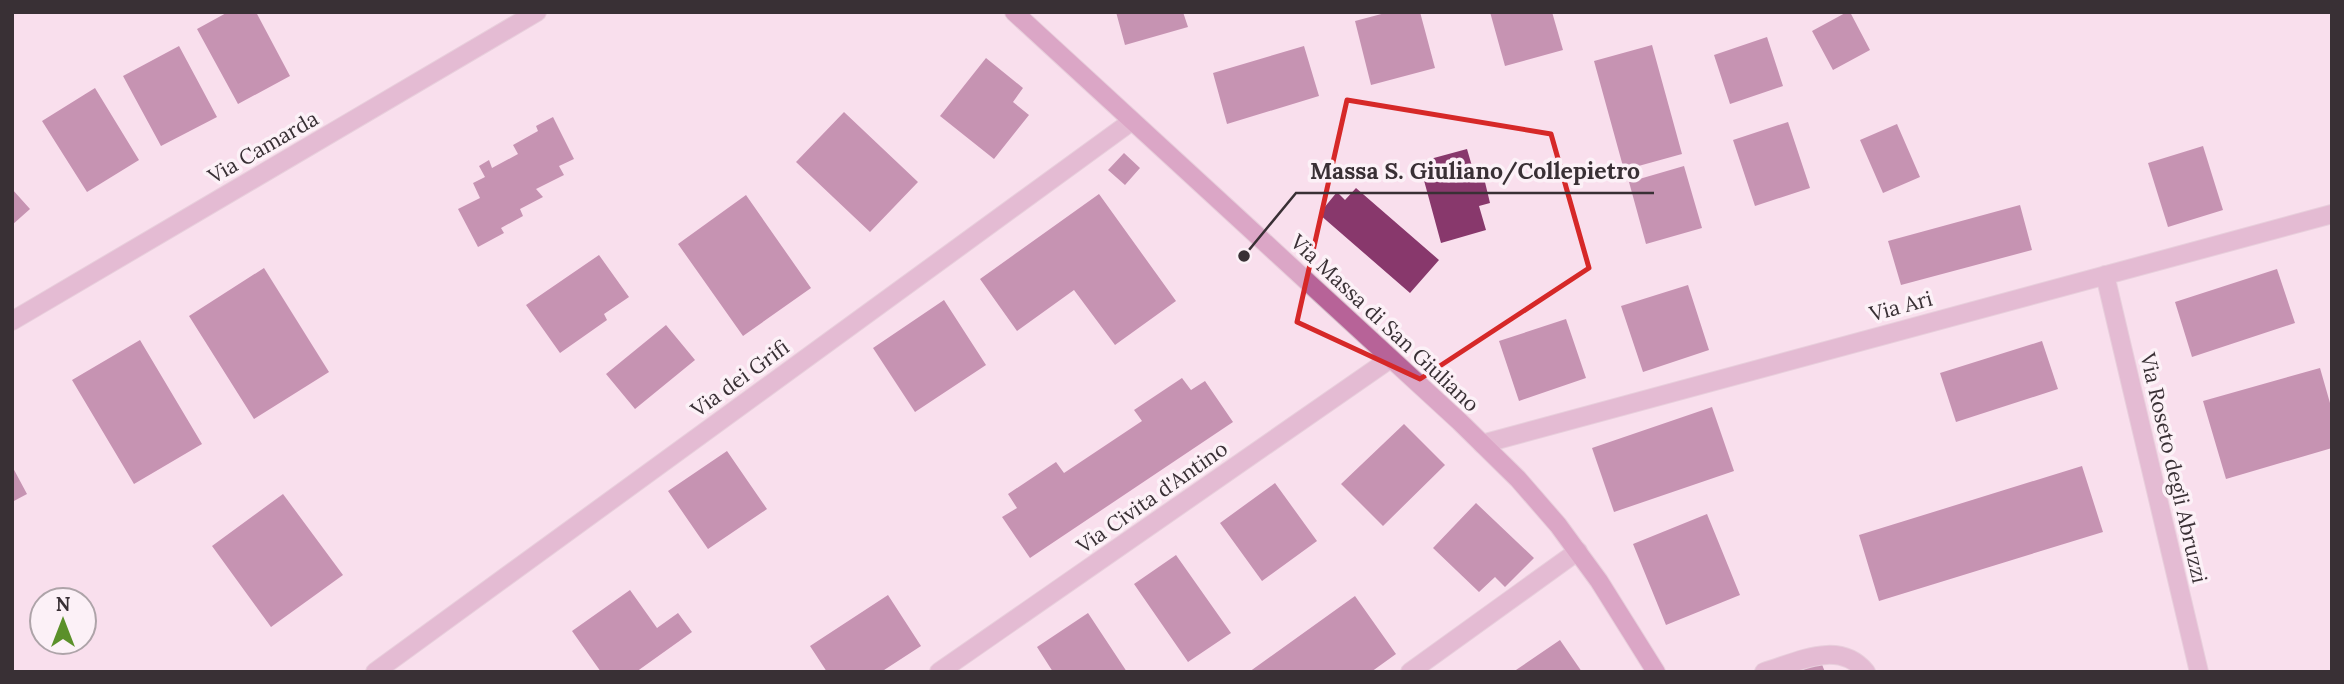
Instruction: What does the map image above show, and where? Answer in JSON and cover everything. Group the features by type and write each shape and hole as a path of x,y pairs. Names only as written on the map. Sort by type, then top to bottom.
{"street":[{"name":"Via Camarda","path":"12,321 537,12"},
{"name":"Via Massa di San Giuliano","path":"1014,12 1482,444 1535,497 1578,551 1656,672"},
{"name":"Via dei Grifi","path":"375,672 1132,121"},
{"name":"Via Ari","path":"1482,444 2332,214"},
{"name":"Via Roseto degli Abruzzi","path":"2105,275 2199,672"},
{"name":"Via Civita d'Antino","path":"939,672 1390,359"},
{"path":"1410,672 1578,551"},
{"path":"1764,672 1819,655 1832,654 1853,659 1866,672"}],"highlighted area":[{"path":"1347,100 1551,134 1589,268 1420,379 1297,322"}],"building":[{"path":"228,12 256,12 290,76 238,104 197,29"},
{"path":"1116,12 1183,12 1188,27 1125,45"},
{"path":"1389,12 1420,12 1435,68 1371,85 1355,21"},
{"path":"1490,12 1552,12 1563,50 1505,66"},
{"path":"1850,12 1870,50 1833,70 1812,31"},
{"path":"1767,37 1783,86 1730,104 1714,55"},
{"path":"1652,45 1682,154 1624,170 1594,61"},
{"path":"179,46 217,117 161,146 123,76"},
{"path":"1304,46 1319,96 1227,124 1213,73"},
{"path":"986,58 1023,88 1013,102 1029,115 994,159 940,116"},
{"path":"95,88 139,160 87,192 42,121"},
{"path":"844,112 918,182 870,232 796,162"},
{"path":"553,117 574,159 559,166 564,175 536,189 543,197 520,209 523,216 501,228 504,233 478,247 458,209 480,198 473,183 485,177 479,166 489,160 492,168 518,154 513,145 538,131 536,126"},
{"path":"1788,122 1810,188 1755,206 1733,140"},
{"path":"1897,124 1920,177 1883,193 1860,140"},
{"path":"2203,146 2223,210 2168,227 2148,163"},
{"path":"1467,149 1476,180 1484,178 1490,203 1479,206 1486,230 1441,243 1419,162"},
{"path":"1124,153 1140,168 1125,185 1108,170"},
{"path":"1684,166 1702,228 1646,244 1629,182"},
{"path":"1356,188 1439,260 1410,293 1319,214 1337,192 1345,200"},
{"path":"12,189 30,209 12,225"},
{"path":"1099,194 1176,301 1115,345 1074,290 1017,331 980,279"},
{"path":"746,195 811,288 743,336 678,244"},
{"path":"2020,205 2032,250 1901,285 1888,241"},
{"path":"599,255 629,297 604,314 607,320 560,353 526,305"},
{"path":"264,268 329,372 254,419 189,316"},
{"path":"2277,269 2295,323 2192,357 2175,302"},
{"path":"1688,285 1709,350 1643,372 1621,306"},
{"path":"944,300 986,365 915,412 873,348"},
{"path":"1566,319 1586,378 1519,401 1499,341"},
{"path":"666,325 695,360 635,409 606,374"},
{"path":"140,340 202,444 134,484 72,380"},
{"path":"2042,341 2058,389 1956,422 1940,373"},
{"path":"2320,368 2332,410 2332,448 2226,479 2203,401"},
{"path":"1182,378 1191,390 1205,381 1233,422 1030,558 1002,517 1017,508 1008,494 1056,462 1064,473 1142,421 1134,410"},
{"path":"1712,407 1734,471 1614,512 1592,448"},
{"path":"1404,424 1445,465 1383,526 1341,484"},
{"path":"727,451 767,509 708,549 668,491"},
{"path":"12,466 27,494 12,502"},
{"path":"2082,466 2103,532 1879,601 1859,535"},
{"path":"1275,483 1317,541 1262,581 1220,523"},
{"path":"283,494 343,575 271,627 212,546"},
{"path":"1476,503 1534,558 1505,587 1495,577 1479,592 1433,548"},
{"path":"1707,514 1740,595 1666,625 1633,544"},
{"path":"1176,555 1231,633 1188,662 1134,584"},
{"path":"630,590 657,628 678,613 692,632 636,672 601,672 572,631"},
{"path":"888,595 921,646 881,672 827,672 810,646"},
{"path":"1355,596 1396,654 1371,672 1249,672"},
{"path":"1088,613 1127,672 1053,672 1037,647"},
{"path":"1560,640 1582,672 1513,672"},
{"path":"1821,662 1825,672 1798,672"}],"place":[{"name":"Massa S. Giuliano/Collepietro","path":"1244,256"}]}
